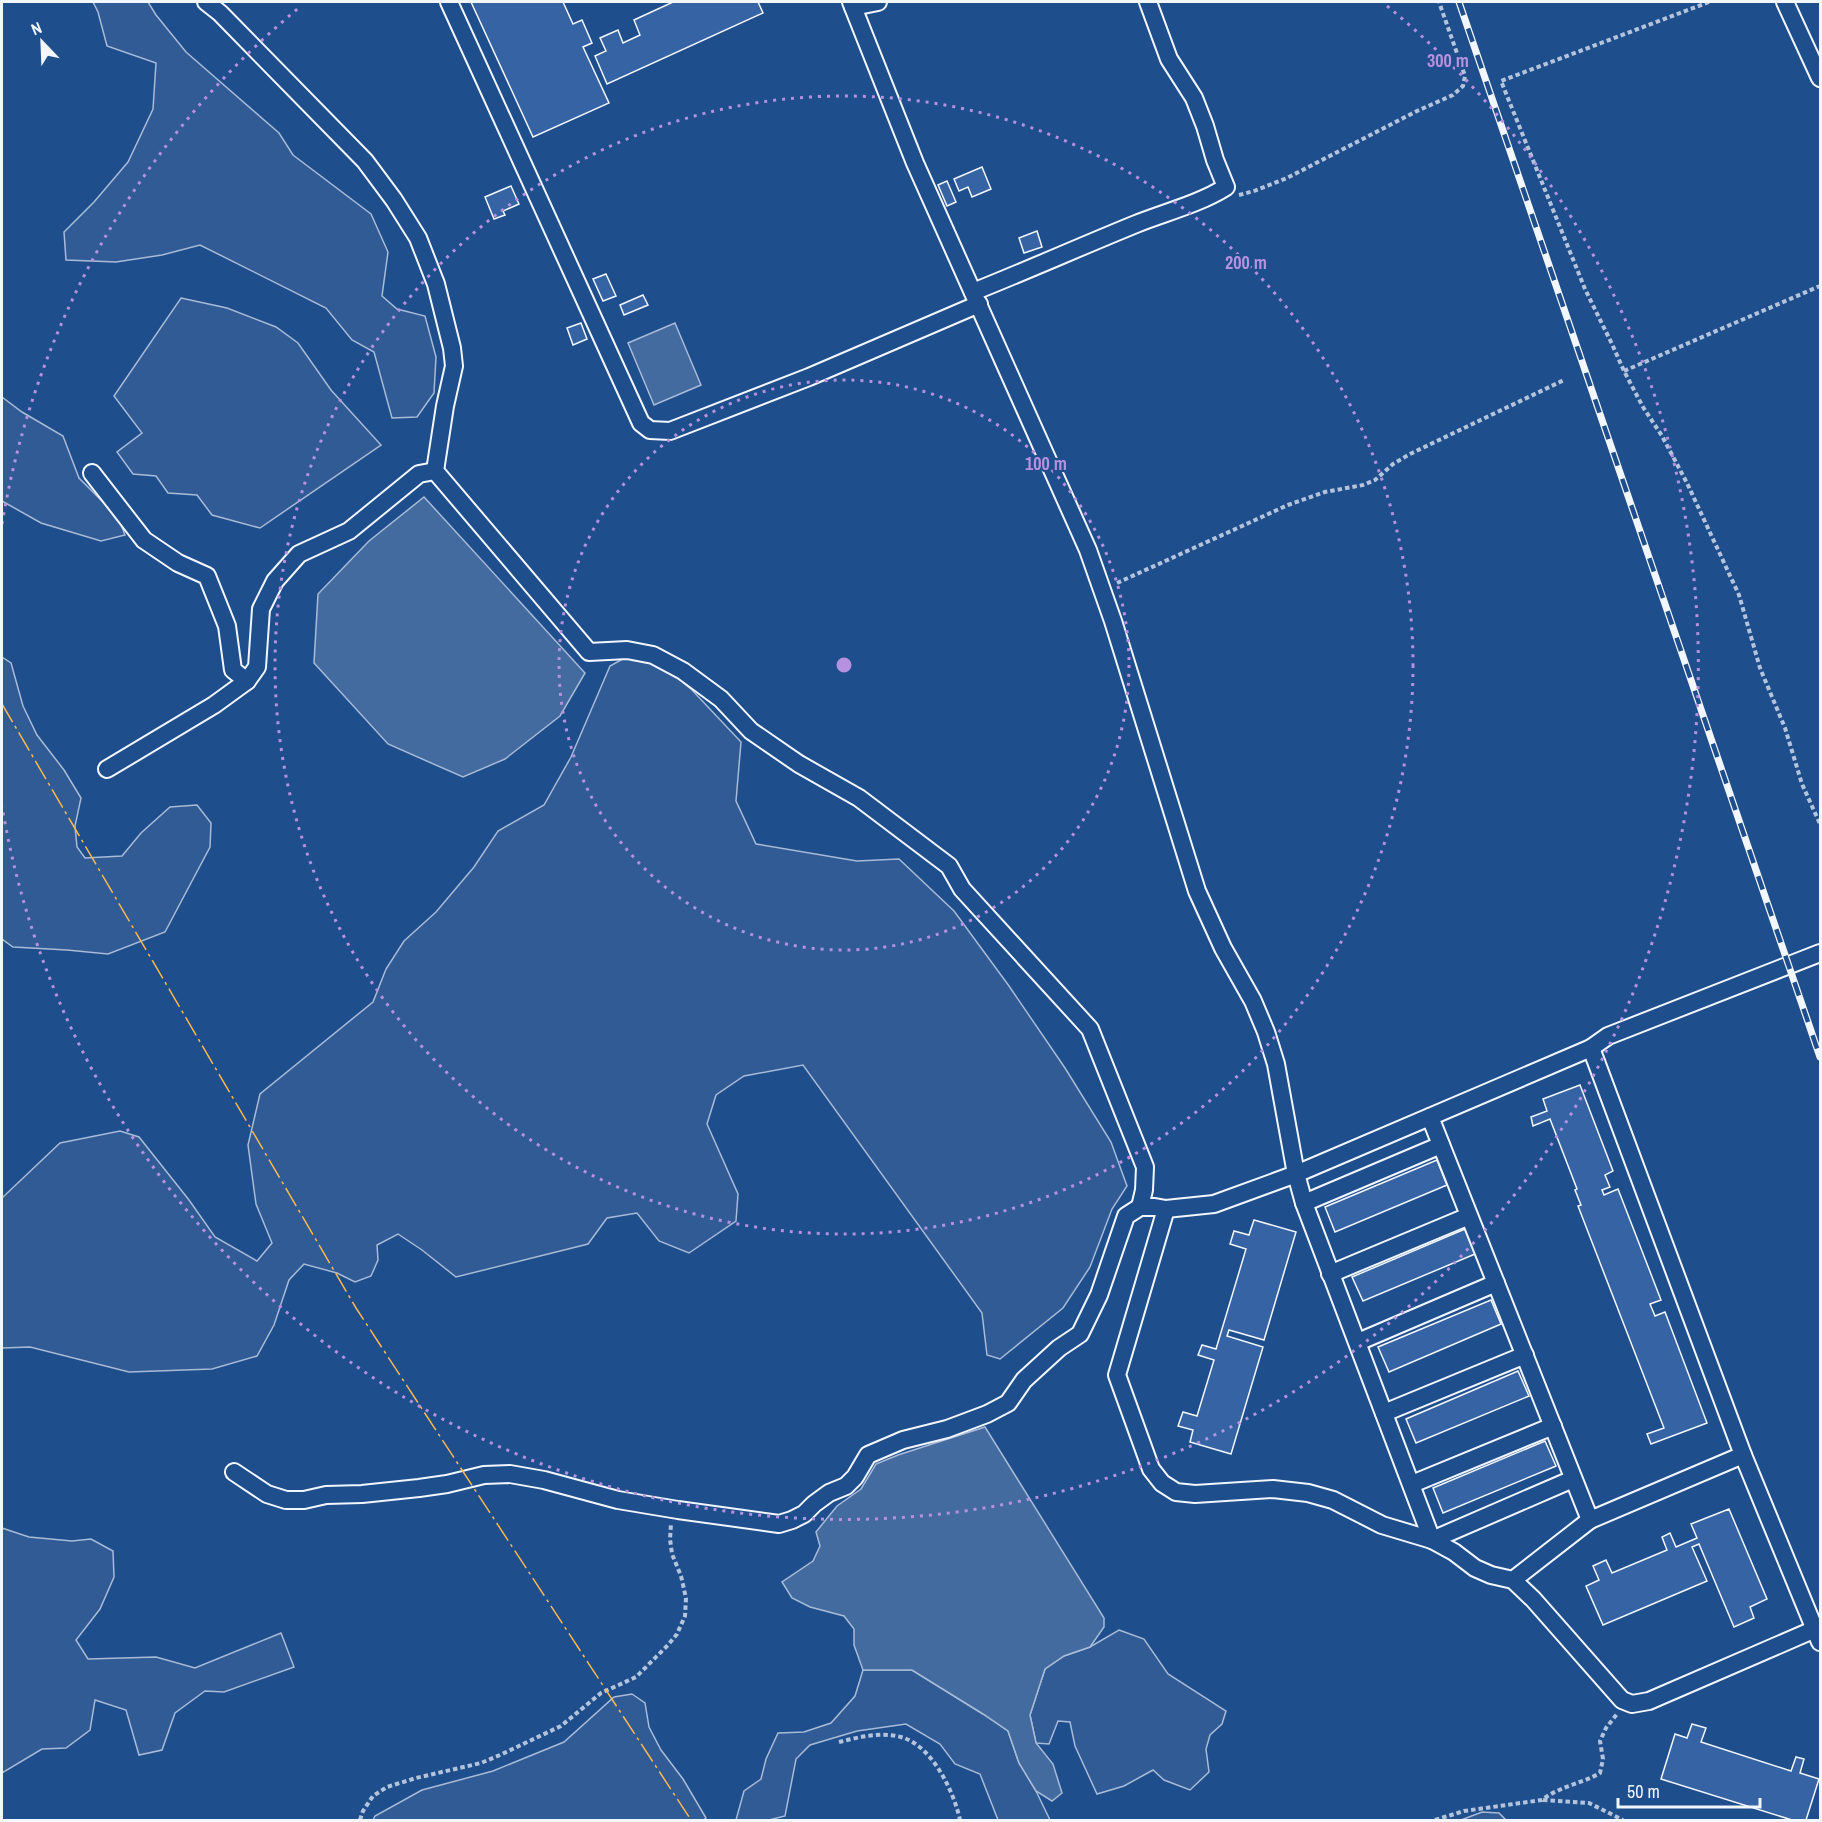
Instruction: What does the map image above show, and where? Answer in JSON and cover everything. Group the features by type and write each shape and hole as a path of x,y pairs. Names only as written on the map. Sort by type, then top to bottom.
{"street":[{"path":"206,2 365,160 418,238 436,284 452,348 454,366 435,471 589,652 627,650 653,655 683,671 721,699 751,731 799,764 859,798 949,866 962,888 1090,1029 1145,1167 1144,1190 1140,1207"},
{"path":"450,2 640,423 650,430 669,431 809,377 1116,232 1209,198 1226,187 1194,98 1169,59 1148,2"},
{"path":"878,2 852,4 915,163 1088,550 1197,891 1223,948 1253,1001 1266,1032 1276,1064 1296,1174 1304,1203 1432,1540"},
{"path":"1785,2 1821,78"},
{"path":"107,769 214,705 247,681 256,667 261,609 274,581 299,554 349,531 419,474 435,471"},
{"path":"92,473 144,540 178,563 207,576 227,627 233,670 247,681"},
{"path":"234,1472 267,1494 286,1500 419,1488 484,1475 510,1474 544,1480 618,1500 678,1510 779,1524 792,1520 804,1514 829,1493 846,1486 855,1477 868,1455 903,1440 947,1429 987,1414 1008,1403 1024,1380 1059,1348 1080,1334 1099,1295 1126,1216 1140,1207 1166,1209 1214,1204 1296,1174 1591,1048 1608,1036 1821,953"},
{"path":"1166,1209 1117,1375 1151,1469 1162,1483 1176,1492 1195,1494 1273,1489 1308,1493 1333,1500 1382,1526 1432,1540 1454,1552 1475,1568 1491,1575 1513,1580 1533,1599 1622,1700 1632,1704 1649,1701 1819,1633 1743,1455 1591,1048"},
{"path":"1430,1117 1590,1520"},
{"path":"1304,1203 1441,1144"},
{"path":"1330,1274 1469,1216"},
{"path":"1358,1342 1496,1283"},
{"path":"1384,1413 1525,1355"},
{"path":"1412,1484 1552,1426"},
{"path":"1513,1580 1590,1520 1743,1455"},
{"path":"1432,1540 1574,1479"}],"path":[{"path":"1226,187 1239,195 1287,178 1417,111 1454,95 1463,86 1465,76 1439,2"},
{"path":"1709,2 1501,81 1585,289 1624,371 1687,483 1739,595 1760,668 1785,728 1802,784 1821,824"},
{"path":"1624,371 1821,286"},
{"path":"1102,590 1288,505 1325,492 1364,485 1375,480 1410,454 1564,380"},
{"path":"360,1821 363,1810 373,1796 387,1787 481,1763 500,1755 561,1725 601,1693 636,1677 673,1640 685,1616 686,1598 681,1576 672,1554 670,1539 671,1524 678,1510"},
{"path":"1542,1800 1551,1792 1586,1782 1600,1773 1604,1760 1600,1741 1606,1728 1627,1702"},
{"path":"839,1742 861,1736 884,1735 904,1738 925,1751 944,1776 960,1821"},
{"path":"1435,1821 1464,1811 1542,1800 1589,1803 1623,1821"}],"shaded area":[{"path":"93,2 148,2 186,52 279,133 293,155 371,214 388,252 382,296 397,309 425,316 436,357 434,393 417,417 392,418 374,352 352,340 326,308 200,245 162,255 116,262 66,260 64,232 94,202 128,162 153,109 156,63 107,46"},
{"path":"181,298 227,308 276,327 298,343 331,390 381,445 260,528 212,515 197,495 168,493 156,476 133,474 117,452 142,433 114,396"},
{"path":"675,323 701,385 654,405 628,343"},
{"path":"2,397 22,412 63,436 79,478 118,517 125,535 101,541 41,523 2,501"},
{"path":"424,497 585,673 560,716 505,759 463,777 388,744 314,663 318,594 369,541"},
{"path":"628,656 657,661 692,690 741,742 736,801 756,844 857,861 899,859 954,911 1065,1068 1111,1142 1127,1186 1112,1209 1090,1267 1063,1308 1000,1359 987,1355 982,1313 803,1065 744,1076 716,1095 707,1124 738,1194 736,1221 689,1253 659,1241 637,1213 607,1218 588,1244 456,1277 398,1234 377,1245 378,1260 371,1276 355,1282 337,1273 304,1264 289,1280 274,1325 257,1356 212,1369 129,1372 30,1347 2,1348 2,1198 60,1143 120,1131 139,1137 215,1237 257,1261 272,1243 256,1204 248,1145 260,1094 373,1002 386,969 404,941 436,912 474,867 498,831 544,805 571,757 610,666"},
{"path":"2,657 11,663 23,706 37,735 64,770 81,798 75,826 77,847 85,858 122,856 141,833 170,807 197,805 211,823 210,847 165,932 108,954 13,947 2,939"},
{"path":"985,1427 1104,1618 1104,1627 1090,1647 1064,1656 1045,1669 1030,1715 1036,1743 1053,1764 1062,1793 1052,1801 1036,1791 1019,1763 1008,1731 912,1670 863,1670 854,1645 854,1629 844,1616 810,1607 792,1598 782,1582 813,1561 820,1546 816,1532 837,1506 861,1489 876,1464"},
{"path":"2,1528 29,1537 72,1541 91,1539 113,1551 114,1577 100,1609 76,1640 88,1659 156,1657 195,1668 281,1633 294,1667 224,1692 205,1691 175,1713 162,1750 139,1755 126,1710 95,1700 90,1730 66,1748 42,1749 2,1773"},
{"path":"1119,1630 1144,1639 1168,1674 1226,1711 1222,1724 1210,1735 1206,1749 1209,1772 1190,1790 1164,1780 1153,1770 1124,1786 1097,1794 1075,1746 1070,1722 1058,1721 1049,1744 1036,1743 1030,1715 1045,1669 1064,1656 1090,1647"},
{"path":"863,1670 912,1670 1008,1731 1019,1763 1050,1820 998,1820 980,1774 955,1764 940,1744 906,1724 857,1731 810,1745 796,1759 785,1816 769,1820 736,1820 744,1791 761,1779 766,1759 778,1733 804,1732 831,1723 855,1696"},
{"path":"632,1694 645,1703 649,1727 661,1750 683,1779 706,1818 704,1820 373,1820 375,1816 422,1790 493,1771 564,1742 614,1697"},
{"path":"1482,1812 1499,1813 1506,1820 1461,1820"}],"building":[{"path":"471,2 563,2 573,24 582,20 592,43 583,47 609,103 533,137"},
{"path":"673,2 758,2 763,13 607,84 595,56 606,51 600,38 618,30 623,43 640,35 634,20"},
{"path":"982,167 991,189 972,197 968,187 959,191 954,179"},
{"path":"947,181 956,202 947,206 938,185"},
{"path":"511,186 519,204 503,211 505,215 494,219 485,197"},
{"path":"1037,231 1042,247 1024,253 1019,238"},
{"path":"606,274 616,296 603,301 593,279"},
{"path":"643,295 648,305 624,315 620,305"},
{"path":"581,323 587,339 573,345 567,328"},
{"path":"1580,1085 1613,1171 1605,1175 1610,1187 1602,1190 1604,1195 1618,1189 1661,1300 1650,1304 1655,1316 1665,1312 1707,1423 1651,1444 1647,1434 1664,1428 1578,1206 1581,1205 1575,1190 1577,1189 1550,1119 1533,1126 1531,1117 1547,1111 1543,1099"},
{"path":"1437,1160 1447,1185 1335,1232 1325,1207"},
{"path":"1254,1220 1296,1232 1264,1340 1229,1330 1227,1336 1263,1347 1231,1454 1190,1442 1193,1430 1178,1426 1183,1412 1197,1416 1214,1360 1198,1355 1202,1345 1216,1349 1246,1249 1230,1244 1234,1231 1249,1235"},
{"path":"1465,1229 1475,1254 1363,1301 1352,1277"},
{"path":"1491,1300 1501,1324 1389,1372 1378,1347"},
{"path":"1518,1371 1529,1396 1416,1443 1406,1419"},
{"path":"1545,1441 1556,1466 1443,1513 1433,1488"},
{"path":"1729,1509 1767,1599 1750,1607 1754,1618 1734,1627 1699,1544 1692,1547 1707,1581 1603,1625 1586,1586 1599,1580 1593,1566 1606,1560 1612,1573 1667,1550 1662,1537 1670,1533 1676,1547 1697,1538 1691,1524"},
{"path":"1692,1724 1706,1728 1701,1742 1791,1771 1796,1757 1804,1759 1800,1773 1819,1779 1806,1820 1792,1820 1661,1779 1675,1734 1687,1738"}],"railway":[{"path":"1459,2 1820,1057"}],"power":[{"path":"2,704 356,1308 691,1820"}]}
